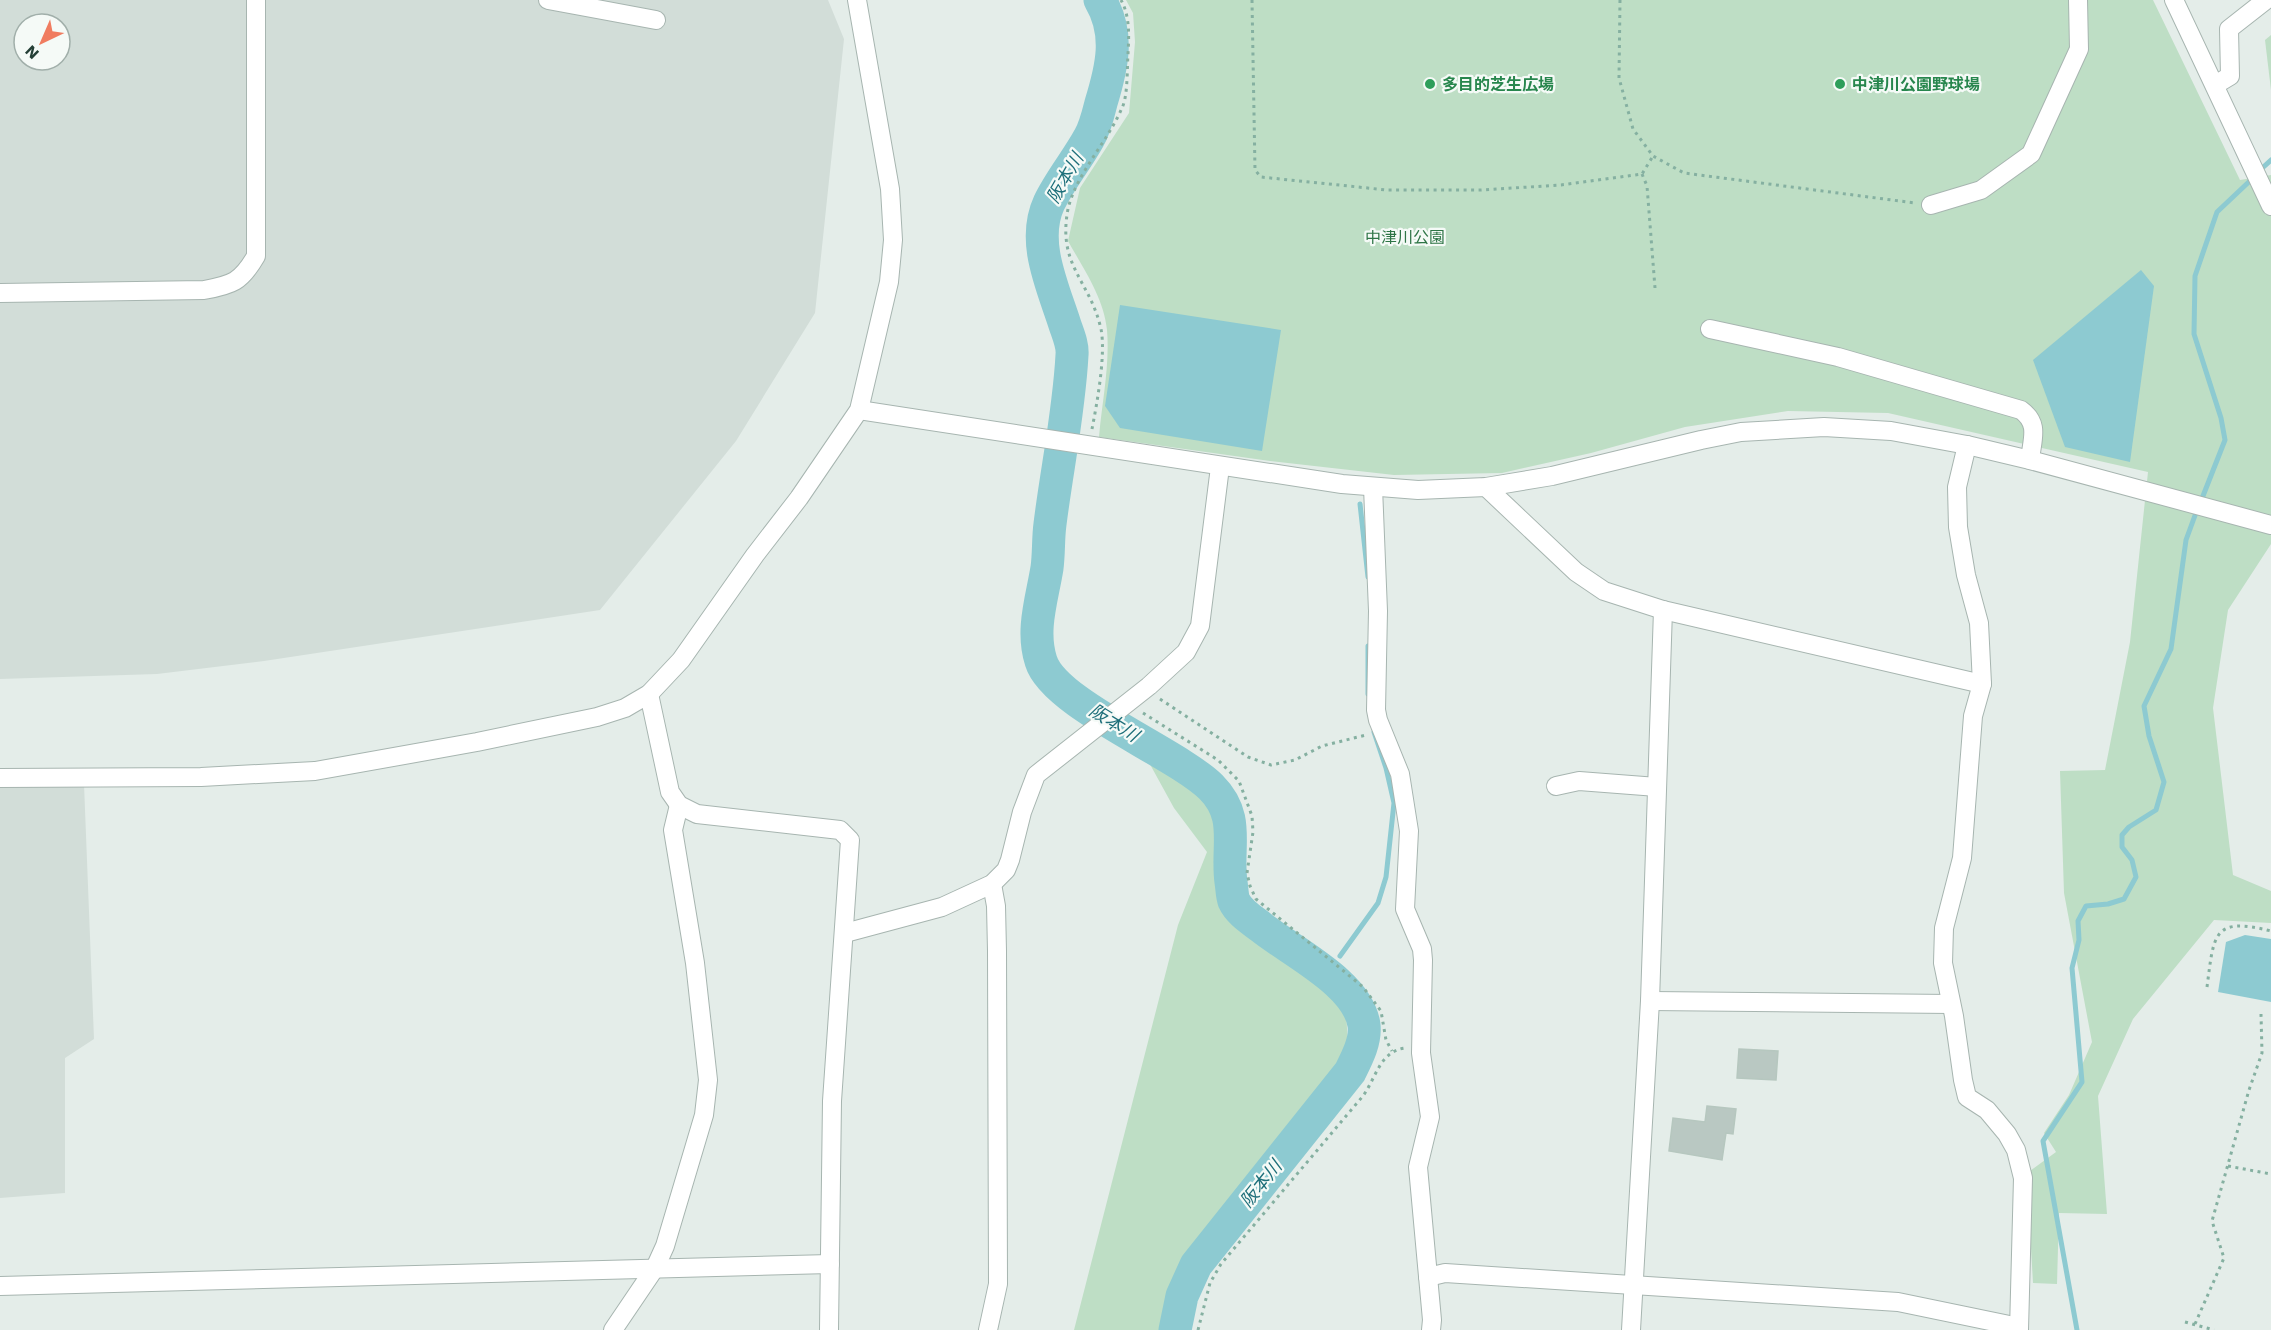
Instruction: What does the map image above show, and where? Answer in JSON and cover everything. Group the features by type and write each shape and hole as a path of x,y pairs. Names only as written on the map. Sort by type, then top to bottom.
{"street":[{"path":"0,293 204,290 229,285 247,272 256,256 256,0"},
{"path":"548,0 656,20"},
{"path":"0,778 201,777 315,771 477,742 597,717 625,708 649,694 681,660 859,411 889,282 893,240 890,189 857,0"},
{"path":"1931,205 1981,190 2031,154 2079,49 2078,0"},
{"path":"2174,0 2271,206"},
{"path":"2215,85 2230,76 2229,29 2266,0"},
{"path":"1710,329 1838,357 2021,410 2030,417 2034,425 2030,460"},
{"path":"859,411 1220,467 1342,484 1418,490 1486,487 1552,476 1741,432 1824,427 1891,431 1967,445 2030,460 2264,523"},
{"path":"1428,1277 1445,1273 1898,1302 2019,1329 2023,1178 2016,1150 2007,1134 1987,1110 1967,1097 1943,963 1944,928 1962,858 1973,716 1982,684 1979,623 1966,575 1958,527 1957,487 1967,445"},
{"path":"845,933 942,907 992,884 1006,870 1031,783 1036,775 1149,686 1186,652 1200,626 1220,467"},
{"path":"1373,487 1378,610 1376,710 1400,774 1406,805 1409,852 1405,880 1405,909 1422,949 1423,960 1421,1047 1430,1117 1418,1167 1431,1330"},
{"path":"1486,487 1568,565 1592,584 1620,597 1663,610 1982,684"},
{"path":"1630,1330 1650,1001 1663,610"},
{"path":"649,694 670,792 679,805 697,814 840,830 850,840 832,1101 829,1330"},
{"path":"1556,786 1580,781 1657,787"},
{"path":"613,1330 655,1268 665,1246 704,1115 708,1080 695,963 673,831 679,805"},
{"path":"988,1330 998,1284 997,951 996,906 992,884"},
{"path":"1650,1001 1951,1004"},
{"path":"0,1286 830,1264"}],"path":[{"path":"1084,446 1098,394 1102,332 1094,302 1072,266 1067,248 1065,226 1070,200 1124,106 1130,33 1121,0"},
{"path":"1252,0 1255,170 1261,177 1387,190 1481,190 1561,185 1642,174"},
{"path":"1620,0 1619,78 1633,129 1653,156 1684,173 1931,205"},
{"path":"1642,174 1653,156"},
{"path":"1642,174 1647,186 1655,288"},
{"path":"1149,686 1157,697 1211,734 1259,762 1271,765 1295,760 1322,746 1367,735"},
{"path":"1126,703 1218,760 1239,781 1251,816 1253,832 1247,873 1250,886 1257,899 1363,987 1381,1011 1386,1040 1392,1051"},
{"path":"2207,987 2209,966 2218,935 2234,925 2271,931"},
{"path":"2195,1324 2224,1258 2212,1221 2249,1090 2262,1053 2261,1014"},
{"path":"1198,1330 1210,1283 1221,1264 1356,1105 1372,1083 1383,1059 1392,1051 1421,1047"},
{"path":"2228,1166 2271,1173"},
{"path":"2184,1322 2214,1330"}],"shaded area":[{"path":"0,0 828,0 844,39 815,313 736,441 600,610 264,661 157,674 0,679"},
{"path":"84,784 94,1039 65,1058 65,1193 0,1198 0,787"}],"green space":[{"name":"中津川公園","path":"1126,0 2153,0 2240,180 2271,175 2271,544 2228,610 2213,708 2233,875 2271,891 2271,923 2214,920 2133,1019 2098,1096 2107,1214 2059,1213 2057,1284 2033,1283 2030,1171 2056,1152 2044,1133 2069,1095 2092,1042 2064,893 2060,771 2105,770 2130,642 2148,472 1888,413 1788,411 1685,427 1591,453 1502,473 1394,475 1270,461 1099,437 1107,370 1107,330 1102,306 1068,241 1080,188 1129,113 1135,42 1133,13"},
{"path":"2271,35 2271,90 2265,40"},
{"path":"1146,757 1183,779 1225,821 1225,901 1303,967 1346,1010 1349,1065 1190,1262 1174,1292 1167,1330 1074,1330 1178,925 1207,852 1174,808"}],"water":[{"path":"2141,270 2154,286 2130,462 2065,447 2033,360"},
{"path":"1120,305 1281,330 1262,451 1120,428 1105,406"},
{"path":"2245,935 2271,939 2271,1002 2218,992 2226,942"}],"building":[{"path":"1739,1049 1778,1051 1776,1080 1737,1078"},
{"path":"1707,1106 1736,1109 1733,1134 1726,1133 1722,1160 1669,1151 1673,1118 1705,1122"}],"waterway":[{"name":"阪本川","path":"1100,0 1110,25 1111,64 1093,130 1049,203 1042,233 1050,280 1072,351 1068,398 1050,524 1047,568 1037,626 1041,661 1051,677 1068,694 1091,711 1194,773 1211,787 1226,809 1229,821 1231,882 1236,905 1250,919 1337,982 1350,995 1359,1010 1364,1025 1362,1043 1350,1072 1196,1265 1182,1296 1175,1330"},
{"path":"2259,171 2271,160"},
{"path":"2201,501 2225,440 2221,418 2194,334 2195,276 2217,212 2253,178"},
{"path":"1360,504 1368,577"},
{"path":"2077,1330 2043,1141 2082,1082 2072,968 2079,940 2078,921 2086,906 2108,904 2124,899 2136,877 2132,860 2122,847 2122,835 2129,827 2156,810 2164,782 2149,736 2144,706 2171,649 2186,540 2197,510"},
{"path":"1368,646 1368,694"},
{"path":"1340,956 1378,903 1386,877 1394,803 1374,732"},
{"name":"阪本川","path":"1330,978 1333,971"}],"place":[{"name":"多目的芝生広場","path":"1430,84"},
{"name":"中津川公園野球場","path":"1840,84"}]}
